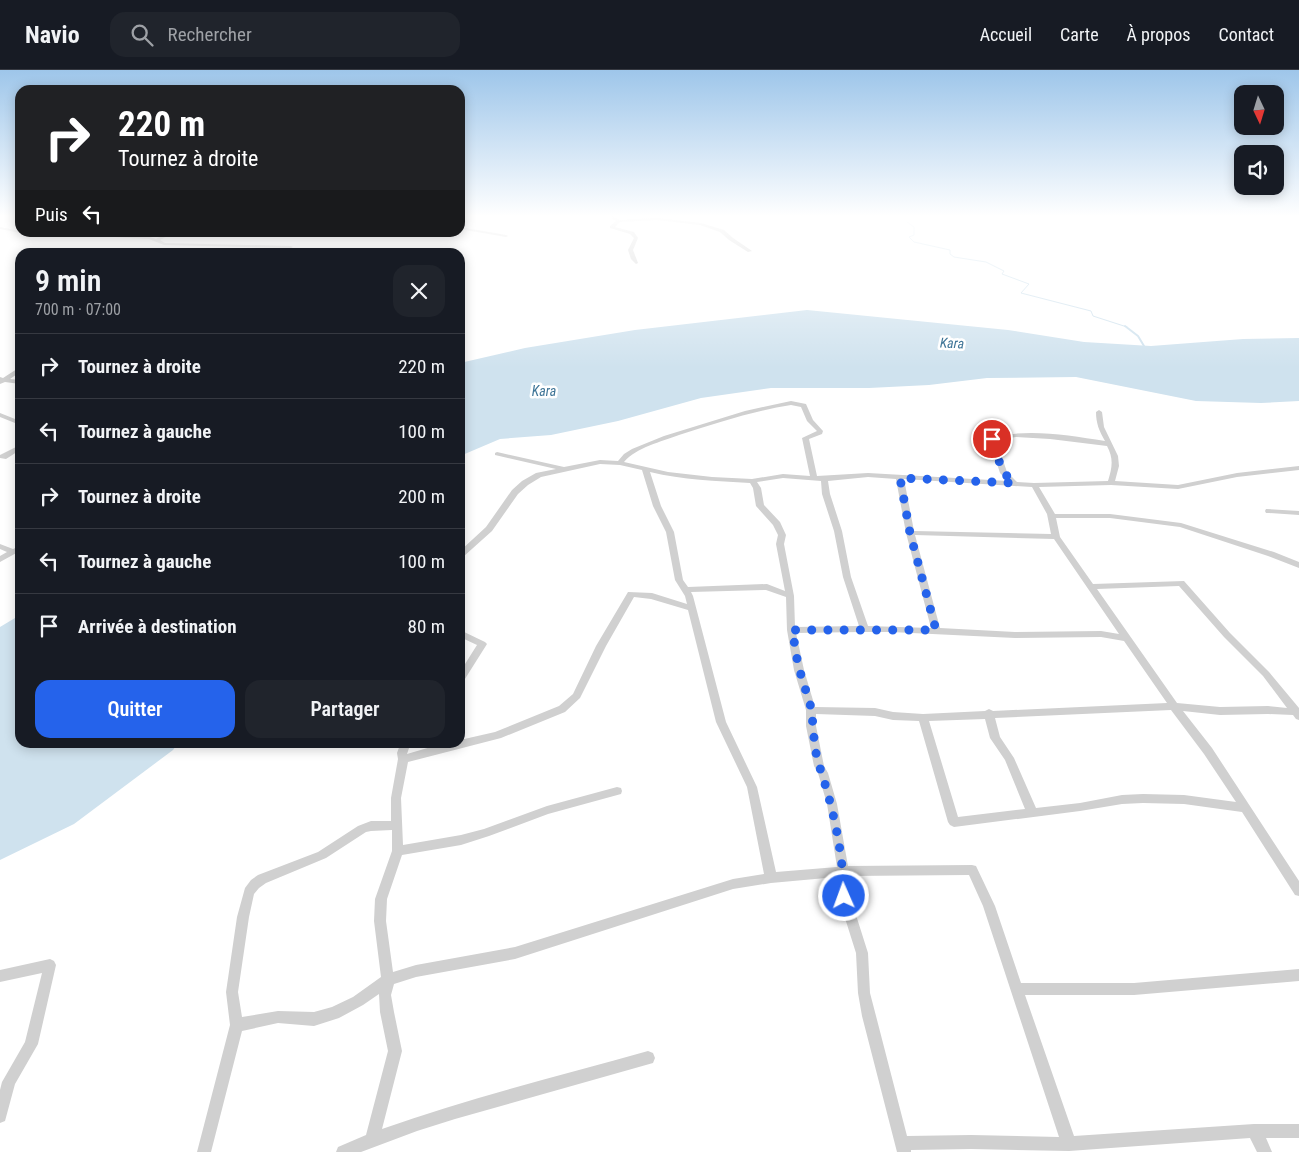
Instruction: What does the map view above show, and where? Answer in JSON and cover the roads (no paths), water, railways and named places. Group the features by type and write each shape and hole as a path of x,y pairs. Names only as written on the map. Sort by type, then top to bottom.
{"street":[{"path":"1,380 15,372"},
{"path":"1,380 15,381"},
{"path":"620,463 623,457 652,443 761,408 794,402 802,403 806,408 807,416 820,431 820,434 805,438 814,478"},
{"path":"1099,412 1098,424 1110,444 1116,466 1110,483"},
{"path":"0,415 15,421"},
{"path":"1014,483 1004,473 992,444 992,439 1011,436 1046,437 1080,439 1110,444"},
{"path":"2,457 15,450"},
{"path":"497,454 564,468"},
{"path":"465,551 489,529 515,492 525,483 538,475 564,468 600,462 620,463 646,470 687,477 752,481 783,476 824,479 868,475 1034,485 1110,483 1178,487 1237,475 1299,468"},
{"path":"646,470 657,506 670,532 680,580 689,596 690,608 707,660 714,700 721,722 752,787 771,878"},
{"path":"900,478 910,533 936,630"},
{"path":"824,479 826,494 838,532 847,576 865,630"},
{"path":"752,481 757,488 760,506 778,524 782,535 782,556 790,596 792,630 799,670 811,710 815,747 832,804 844,871 844,896 862,953 864,993 869,1016 903,1148 971,1142 1069,1144 1254,1131 1299,1131"},
{"path":"1034,485 1052,516 1056,537 1247,808 1299,891"},
{"path":"1269,511 1299,513"},
{"path":"1052,516 1110,516 1181,525 1299,564"},
{"path":"910,533 1056,537"},
{"path":"0,546 15,550"},
{"path":"0,559 15,551"},
{"path":"1091,587 1181,583 1227,636 1266,674 1298,713"},
{"path":"685,590 767,586 790,596"},
{"path":"465,743 497,736 562,709 571,702 577,696 600,646 631,594 652,596 690,608"},
{"path":"792,630 936,630 1015,635 1101,634 1126,638"},
{"path":"465,636 482,644 465,672"},
{"path":"811,710 875,712 893,716 923,718 989,713 1174,706 1220,711 1268,710 1298,713"},
{"path":"989,713 995,738 1009,758 1032,812"},
{"path":"923,718 954,822 1096,802 1148,798 1184,798 1247,808"},
{"path":"372,1140 395,1051 385,995 388,980 380,920 381,899 398,851 396,798 404,748"},
{"path":"403,760 442,748"},
{"path":"398,851 477,836 548,810 617,791"},
{"path":"204,1152 237,1025 232,992 243,917 249,892 254,884 262,878 322,855 362,829 371,826 397,825"},
{"path":"237,1025 278,1017 314,1018 334,1014 358,1001 388,980 416,971 515,953 733,884 771,878 844,871 972,870 989,906 1069,1144"},
{"path":"0,976 50,965 31,1044 4,1083 0,1116"},
{"path":"1018,989 1134,989 1299,975"},
{"path":"343,1152 372,1140 466,1109 648,1058"},
{"path":"1254,1131 1265,1152"}],"water":[{"name":"Kara","path":"807,310 1008,330 1084,342 1151,346 1243,339 1299,338 1299,401 1261,403 1196,401 1076,377 987,378 929,385 869,388 771,388 701,398 618,421 551,435 500,439 465,454 465,362 525,348 635,330"},
{"path":"15,618 15,748 174,748 74,824 0,860 0,627"}],"waterway":[{"path":"995,266 1004,271 1002,274 1029,284 1021,293 1091,311 1093,316 1126,327"},
{"path":"1126,327 1138,336 1144,346"}]}
